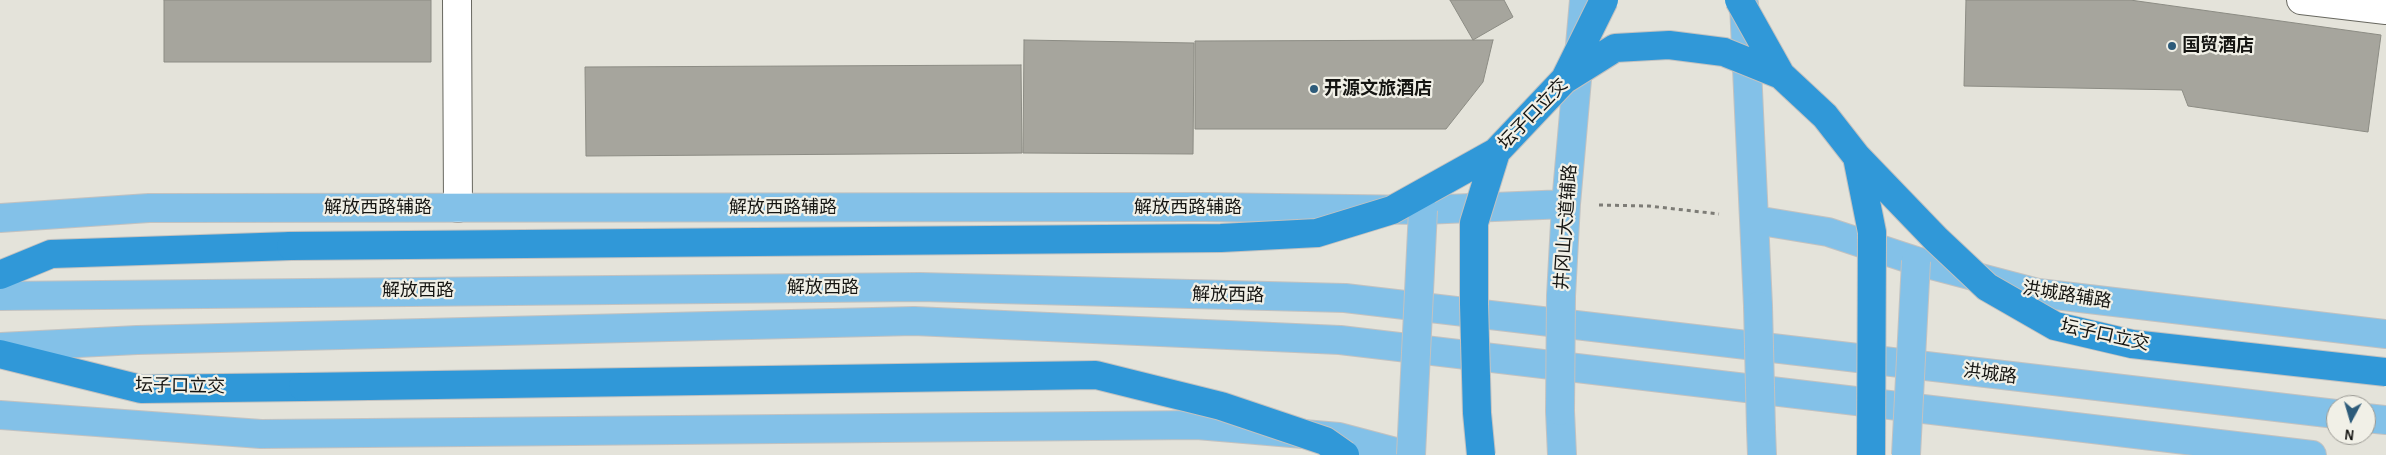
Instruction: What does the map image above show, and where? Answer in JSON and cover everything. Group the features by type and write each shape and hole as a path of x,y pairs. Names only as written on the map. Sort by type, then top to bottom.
{"highway":[{"path":"1564,80 1604,0"},
{"path":"1739,0 1781,74"},
{"name":"坛子口立交","path":"1481,455 1476,383 1474,223 1496,152 1564,80 1615,48 1669,45 1724,52 1781,74 1825,116 1857,157 1936,239 1987,287 2055,326 2132,344 2386,372"},
{"path":"0,275 51,254 291,246 1221,238 1317,233 1392,210 1496,152"},
{"name":"坛子口立交","path":"1857,157 1872,232 1871,455"},
{"name":"坛子口立交","path":"0,354 141,388 1096,375 1221,406 1325,441 1345,455"}],"main road":[{"name":"井冈山大道辅路","path":"1562,455 1560,411 1561,296 1566,204 1584,0"},
{"path":"1744,0 1758,306 1761,442"},
{"name":"解放西路辅路","path":"0,218 149,208 1204,207 1423,210 1566,204"},
{"path":"1412,455 1423,210"},
{"name":"洪城路辅路","path":"1754,220 1828,232 1916,261 2038,293 2386,334"},
{"path":"1906,455 1916,261"},
{"name":"解放西路","path":"0,296 959,288 1345,298 1644,333"},
{"name":"解放西路","path":"0,347 137,340 914,321 1340,340 2312,455"},
{"name":"洪城路","path":"1644,333 2326,413"},
{"path":"0,416 262,434 1197,424 1339,437 1407,455"}],"street":[{"path":"457,0 458,208"},
{"path":"2301,0 2386,10"}],"path":[{"path":"1566,204 1649,206 1693,210 1754,220"}],"building":[{"path":"164,0 431,0 431,62 164,62"},
{"path":"1450,0 1504,0 1513,17 1473,40"},
{"path":"1966,0 2130,0 2381,35 2368,132 2188,106 2182,90 1964,86"},
{"path":"1024,40 1194,43 1193,154 1023,153"},
{"path":"1493,40 1483,82 1446,129 1195,129 1195,41"},
{"path":"1021,65 1022,153 586,156 585,67"}],"place":[{"name":"国贸酒店","path":"2172,46"},
{"name":"开源文旅酒店","path":"1314,89"}]}
